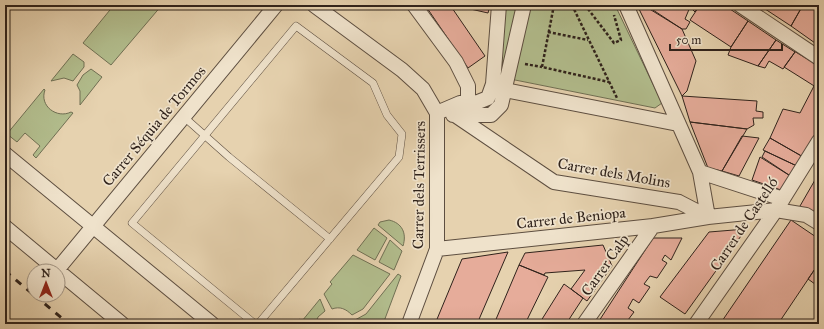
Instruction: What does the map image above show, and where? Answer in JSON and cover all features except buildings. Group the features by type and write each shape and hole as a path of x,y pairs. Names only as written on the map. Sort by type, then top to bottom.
{"street":[{"name":"Carrer Séquia de Tormos","path":"63,263 276,5"},
{"path":"314,5 402,70 423,89 437,114"},
{"path":"414,5 456,62 468,86 468,102"},
{"path":"437,114 460,103 478,102 488,98 493,84 499,5"},
{"path":"437,114 491,115 501,105 524,5"},
{"path":"626,5 700,172 708,217 779,204"},
{"path":"740,5 819,58"},
{"path":"505,90 678,124"},
{"name":"Carrer dels Terrissers","path":"409,324 437,249 437,114"},
{"name":"Carrer dels Molins","path":"455,115 554,182 679,202 708,217"},
{"name":"Carrer de Castelló","path":"696,324 779,204 819,141"},
{"path":"5,154 212,324"},
{"path":"700,172 806,215 819,223"},
{"name":"Carrer de Beniopa","path":"437,249 653,226 708,217"},
{"name":"Carrer Calp","path":"584,324 653,226"},
{"path":"5,227 49,263"},
{"path":"66,277 122,324"}],"lane":[{"path":"296,26 373,82 387,115 402,134 399,157 330,239 256,324 132,223 296,26"},
{"path":"184,117 229,157 330,239"}],"path":[{"path":"542,67 554,5"},
{"path":"572,5 618,100"},
{"path":"585,5 614,43 621,40 613,12"},
{"path":"548,32 589,40"},
{"path":"512,62 609,82"}],"green space":[{"path":"114,5 162,5 111,65 83,43"},
{"path":"502,5 615,5 662,103 655,108 500,77"},
{"path":"73,54 84,62 84,67 73,81 64,78 51,81"},
{"path":"91,69 102,77 80,105 80,91 77,85 83,75"},
{"path":"44,89 45,101 50,110 60,114 73,113 36,158 33,155 40,146 25,133 17,142 7,134"},
{"path":"389,220 393,221 402,229 404,233 403,246 378,225 380,222"},
{"path":"374,228 387,238 375,260 357,250"},
{"path":"390,240 402,251 394,270 379,262"},
{"path":"353,255 390,274 363,309 352,315 343,309 332,309 324,294 332,284 330,282"},
{"path":"398,274 401,276 383,324 355,324 355,320 366,314"},
{"path":"320,299 325,311 318,317 315,324 295,324 299,319 302,321"}],"railway":[{"path":"5,271 26,288"},
{"path":"44,303 69,324"}]}
